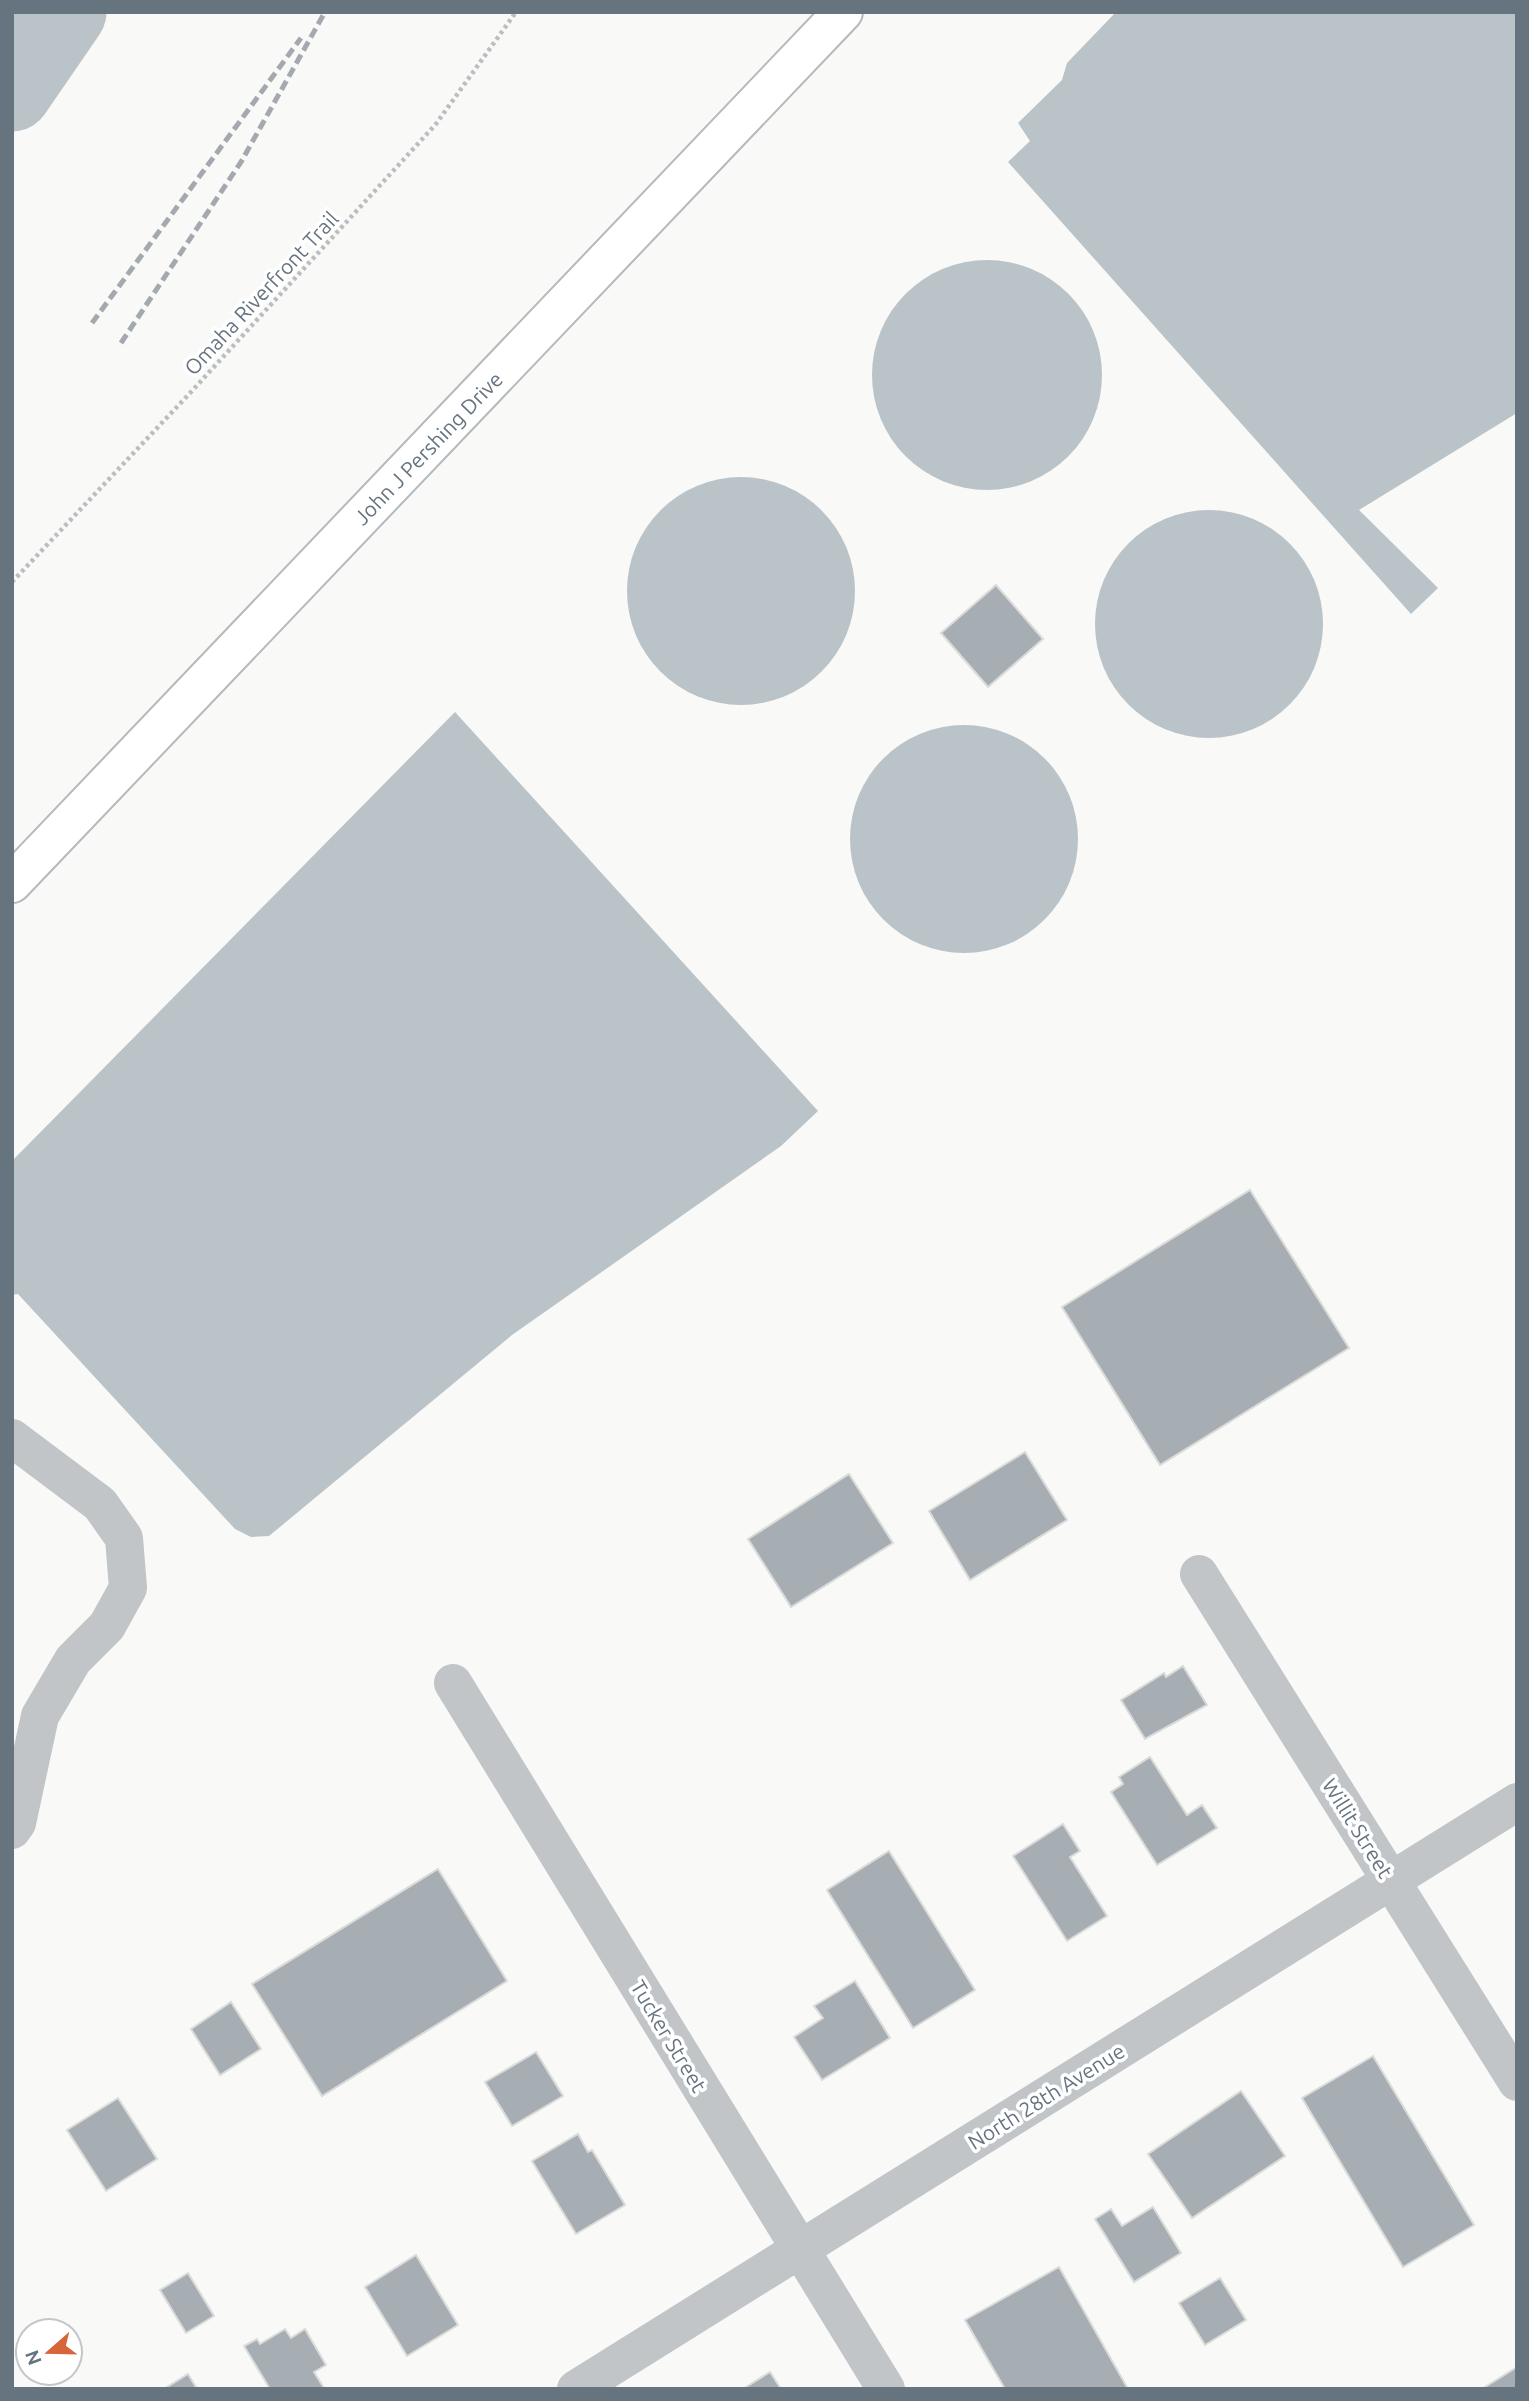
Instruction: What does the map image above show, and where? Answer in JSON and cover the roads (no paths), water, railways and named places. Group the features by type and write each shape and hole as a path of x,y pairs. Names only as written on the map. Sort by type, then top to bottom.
{"main road":[{"name":"John J Pershing Drive","path":"12,883 844,12"}],"street":[{"path":"12,1438 100,1504 124,1538 128,1588 107,1626 73,1660 40,1716 17,1823 12,1830"},
{"name":"Willit Street","path":"1199,1574 1517,2082"},
{"name":"Tucker Street","path":"453,1683 886,2389"},
{"name":"North 28th Avenue","path":"576,2389 1517,1802"}],"waterway":[{"path":"12,92 67,12"}],"railway":[{"path":"121,343 241,162 325,12"},
{"path":"92,323 301,38"}]}
